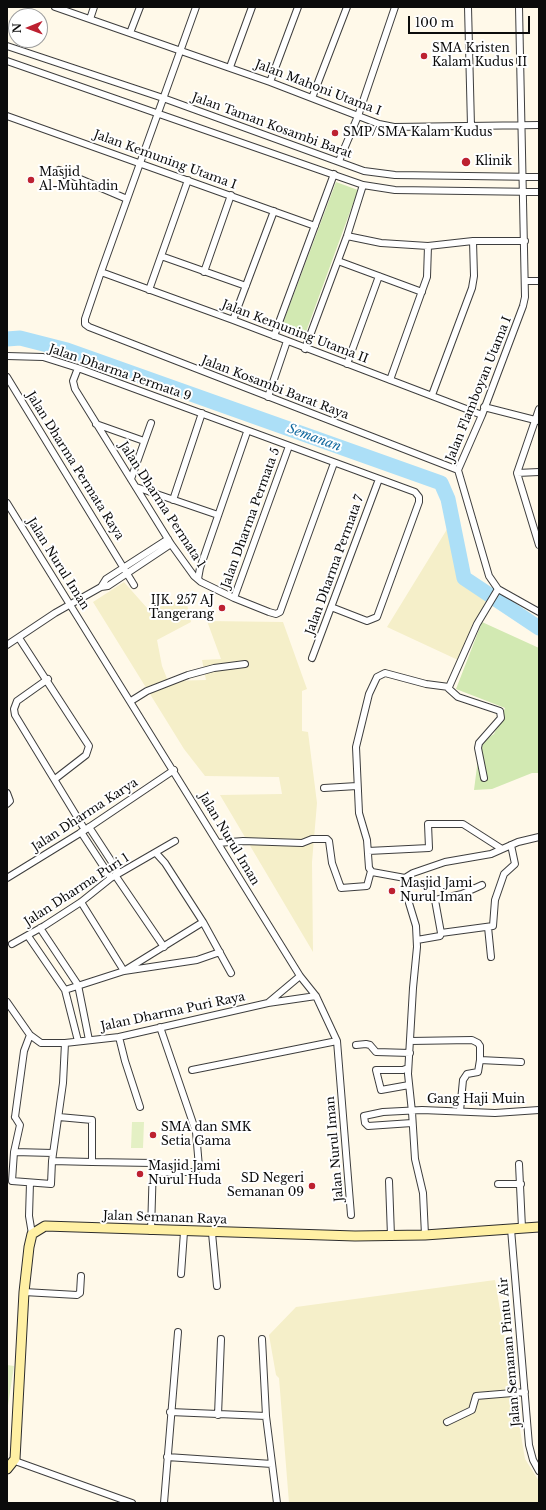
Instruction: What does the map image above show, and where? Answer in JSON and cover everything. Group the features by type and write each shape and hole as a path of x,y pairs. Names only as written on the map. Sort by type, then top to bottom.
{"street":[{"name":"Jalan Mahoni Utama I","path":"55,7 230,67 379,124 394,126 539,126"},
{"path":"90,19 94,7"},
{"path":"130,33 140,7"},
{"path":"101,272 196,7"},
{"path":"230,67 252,7"},
{"path":"270,82 298,7"},
{"path":"312,98 347,7"},
{"path":"339,161 358,116 396,7"},
{"path":"468,7 471,126"},
{"name":"Jalan Flamboyan Utama I","path":"519,7 526,281 524,306 482,415 458,470 482,557 489,576 497,590 539,612"},
{"name":"Jalan Taman Kosambi Barat","path":"7,46 163,99 364,171 395,175 523,178 539,176"},
{"name":"Jalan Taman Kosambi Barat","path":"7,61 158,112 334,174 363,186 396,190 523,190 539,192"},
{"name":"Jalan Kemuning Utama I","path":"7,116 140,162 315,226"},
{"path":"59,170 127,199"},
{"path":"274,336 334,174"},
{"path":"149,290 188,180"},
{"path":"305,349 347,236 363,186"},
{"path":"204,272 231,195"},
{"path":"233,320 274,211"},
{"path":"347,236 381,243 428,246 473,241 525,240"},
{"path":"432,395 472,288 474,276 473,241"},
{"path":"390,380 427,277 428,246"},
{"path":"161,256 246,286"},
{"path":"338,261 422,292"},
{"name":"Jalan Kemuning Utama II","path":"101,272 233,320 305,349 432,395 482,415"},
{"name":"Jalan Kosambi Barat Raya","path":"101,272 85,319 85,324 89,327 458,470"},
{"path":"347,364 379,276"},
{"path":"526,281 539,282"},
{"path":"268,397 287,341"},
{"name":"Jalan Dharma Permata 9","path":"7,356 43,357 78,368 202,413 247,432 415,492 419,497 419,502 377,617 367,621 332,607"},
{"name":"Jalan Dharma Permata 1","path":"78,368 73,381 75,389 171,544 198,579 234,598 276,614 280,612 334,463"},
{"name":"Jalan Dharma Permata Raya","path":"7,377 134,585"},
{"path":"484,407 536,421"},
{"path":"539,409 517,473 539,546"},
{"path":"173,500 202,413"},
{"path":"131,479 151,423"},
{"path":"96,424 144,441"},
{"path":"198,579 200,568 247,432"},
{"name":"Jalan Dharma Permata 5","path":"234,598 289,446"},
{"path":"517,473 539,472"},
{"name":"Jalan Dharma Permata 7","path":"312,658 379,479"},
{"path":"136,487 218,515"},
{"name":"Jalan Nurul Iman","path":"7,503 174,770 300,976 316,996 337,1041 351,1215"},
{"path":"101,587 106,579 168,538"},
{"path":"7,645 20,638 70,604 101,587 108,586 171,544"},
{"path":"448,688 477,624 497,590"},
{"path":"20,638 48,679 90,747 86,755 55,779"},
{"path":"131,701 147,691 188,675 214,668 245,664"},
{"path":"218,843 243,841 302,843 312,839 327,839 329,841 332,864 341,888 367,886 371,871 369,868 366,831 359,814 356,747 369,694 377,677 385,673 448,688 458,697 500,711 501,718 479,743 478,748 484,778"},
{"path":"48,679 17,701 14,711 16,716 85,830 164,947"},
{"name":"Jalan Dharma Karya","path":"7,878 85,830 174,770"},
{"path":"324,788 357,786"},
{"path":"7,793 10,801 7,804"},
{"path":"368,851 429,848 428,824 463,824 502,849"},
{"path":"85,830 115,876"},
{"path":"371,871 405,878 413,873 445,862 491,854 511,845 539,836"},
{"name":"Jalan Dharma Puri 1","path":"12,944 28,936 81,902 115,876 175,841"},
{"path":"417,940 440,936 441,933 494,926 495,900 504,874 515,864 511,845"},
{"path":"156,853 165,863 202,922 231,973"},
{"path":"405,878 409,903 416,926 417,940 408,1068 414,1159 423,1193 425,1234"},
{"path":"441,933 435,900 462,894 482,884"},
{"path":"81,902 124,971"},
{"path":"124,971 202,922"},
{"path":"488,927 491,956"},
{"path":"40,928 78,985 89,1040"},
{"path":"28,936 65,990 78,1041"},
{"path":"65,990 124,971 197,960 220,952"},
{"name":"Jalan Dharma Puri Raya","path":"268,1003 300,976"},
{"name":"Jalan Dharma Puri Raya","path":"7,1002 30,1035 44,1044 119,1037 268,1003 316,996"},
{"path":"160,1027 196,1132 199,1167 195,1172 161,1172"},
{"path":"30,1035 24,1052 15,1117 20,1125 14,1152 12,1181 52,1183 52,1161 59,1117 65,1043"},
{"path":"119,1037 124,1061 140,1107"},
{"path":"410,1041 472,1040 478,1043 480,1046 478,1072 467,1074 463,1080 460,1111"},
{"path":"192,1070 337,1041"},
{"path":"356,1045 366,1044 376,1052 410,1053"},
{"path":"480,1060 521,1062"},
{"path":"408,1068 403,1070 376,1070 381,1090 409,1085"},
{"name":"Gang Haji Muin","path":"412,1123 368,1126 365,1124 364,1116 375,1113 412,1112 422,1110 496,1113 539,1110"},
{"path":"7,1116 15,1117"},
{"path":"59,1117 92,1120 92,1162"},
{"path":"14,1152 53,1153"},
{"path":"52,1161 153,1162 151,1231"},
{"path":"519,1164 522,1228"},
{"path":"389,1181 391,1236"},
{"path":"7,1469 15,1461 24,1292 29,1246 32,1234 29,1216 30,1183"},
{"path":"498,1184 521,1184"},
{"name":"Jalan Semanan Raya","path":"32,1234 45,1226 54,1225 212,1233 391,1236 539,1227"},
{"name":"Jalan Semanan Pintu Air","path":"511,1229 530,1453 539,1471"},
{"path":"181,1274 184,1232"},
{"path":"212,1233 217,1286"},
{"path":"24,1292 77,1295 80,1293 81,1276"},
{"path":"164,1503 170,1412 178,1332"},
{"path":"218,1415 222,1339"},
{"path":"262,1339 266,1416 277,1503"},
{"path":"447,1422 472,1410 476,1396 524,1392"},
{"path":"170,1412 266,1416"},
{"path":"168,1457 272,1464"},
{"path":"15,1461 132,1503"}],"shaded area":[{"path":"449,526 462,583 486,601 458,660 387,627"},
{"path":"124,582 147,608 186,600 191,622 157,640 162,666 168,681 206,680 202,660 221,659 207,621 283,622 307,689 302,691 302,731 308,732 317,803 312,862 313,952 220,795 282,794 279,777 205,776 184,749 93,602"},
{"path":"495,1280 525,1459 539,1481 539,1503 289,1503 279,1378 276,1375 269,1335 296,1307"}],"green space":[{"path":"336,182 358,190 303,340 280,331"},
{"path":"482,622 539,648 539,773 532,773 492,789 474,790 480,743 494,734 505,708 456,689"},
{"path":"132,1122 144,1122 143,1148 131,1148"},
{"path":"7,1365 14,1366 7,1412"}],"waterway":[{"name":"Semanan","path":"7,339 20,338 67,350 441,483 448,499 464,578 539,628"}],"place":[{"name":"SMA Kristen Kalam Kudus II","path":"424,56"},
{"name":"SMP/SMA Kalam Kudus","path":"335,133"},
{"name":"Klinik","path":"466,162"},
{"name":"Masjid Al-Muhtadin","path":"31,180"},
{"name":"IJK. 257 AJ Tangerang","path":"222,608"},
{"name":"Masjid Jami Nurul Iman","path":"392,891"},
{"name":"SMA dan SMK Setia Gama","path":"153,1135"},
{"name":"Masjid Jami Nurul Huda","path":"140,1174"},
{"name":"SD Negeri Semanan 09","path":"312,1186"}]}
